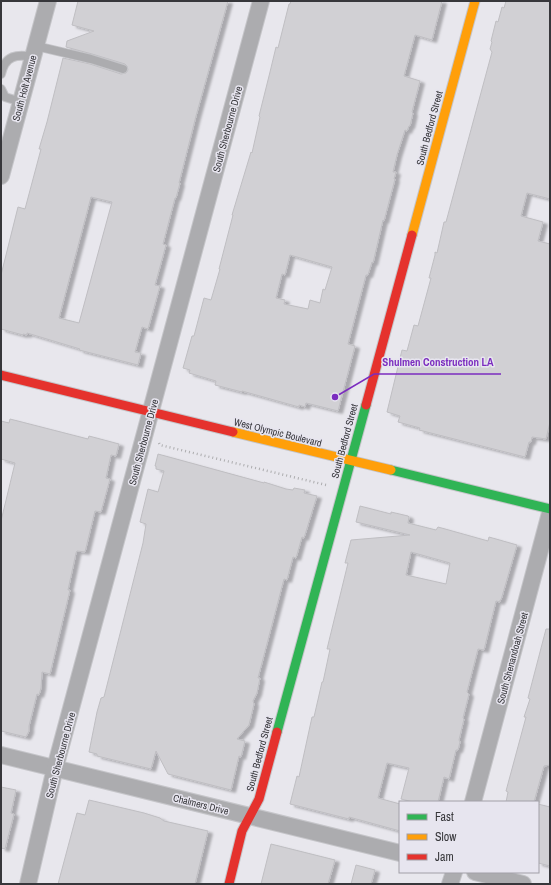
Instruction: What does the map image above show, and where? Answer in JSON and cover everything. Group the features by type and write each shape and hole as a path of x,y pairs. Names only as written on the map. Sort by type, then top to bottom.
{"street":[{"name":"South Holt Avenue","path":"1,176 48,1"},
{"name":"South Sherbourne Drive","path":"28,884 55,768 261,1"},
{"name":"South Bedford Street","path":"229,884 242,831 258,799 475,1"},
{"name":"West Olympic Boulevard","path":"1,375 550,509"},
{"name":"South Shenandoah Street","path":"473,801 550,513"},
{"name":"Chalmers Drive","path":"1,755 399,853"},
{"path":"450,884 454,873"},
{"path":"479,873 523,884"}],"lane":[{"path":"1,74 6,63 13,56 34,51 91,59 123,69"},
{"path":"1,89 4,97 21,102"}],"path":[{"path":"159,443 160,445 326,485"}],"building":[{"path":"78,1 228,1 163,244 166,245 155,285 160,286 148,329 142,327 135,352 141,353 138,365 79,350 80,349 27,333 27,335 23,335 1,329 1,275 18,207 25,209 63,58 90,64 121,74 126,73 128,70 125,64 66,47 67,41 94,31 72,25","holes":["91,197 112,202 79,323 59,318"]},
{"path":"291,1 442,1 432,40 415,35 404,76 420,81 410,126 407,131 405,130 397,155 393,172 396,172 395,179 384,221 383,220 373,263 372,262 368,275 366,275 348,344 355,346 338,411 306,403 305,407 299,405 299,407 215,385 216,381 189,373 190,370 183,368 192,336 194,336 204,298 211,300 220,269 232,215 251,152 252,153 259,116 276,47 278,48","holes":["290,255 332,267 325,290 323,289 320,303 310,300 308,309 284,304 285,300 276,298 282,274 285,275"]},
{"path":"506,1 550,1 550,199 527,193 521,216 543,222 538,241 550,244 550,422 546,439 532,437 525,457 419,430 420,428 398,422 400,416 387,412 402,350 407,351 414,325 418,326 431,278 429,278 435,252 437,253 444,222 446,222 492,52 490,49 491,41 496,21 498,22 502,7 504,8"},
{"path":"10,419 88,439 89,436 119,444 116,456 111,455 106,478 110,479 101,512 95,511 85,552 77,551 76,553 68,590 70,590 50,674 42,672 41,688 39,695 37,694 29,731 26,737 1,731 1,521 15,463 1,459 1,421 9,423"},
{"path":"158,454 286,489 293,490 294,488 305,490 304,493 317,496 304,538 302,537 296,558 293,557 287,580 284,579 258,678 260,678 257,693 253,701 254,704 249,725 237,739 245,741 241,757 239,756 231,790 168,774 156,751 151,769 97,756 97,754 89,752 97,712 101,698 104,697 143,543 146,524 140,522 148,489 158,492 164,471 156,469 155,466"},
{"path":"360,506 391,514 391,512 408,516 408,523 436,530 438,527 488,541 489,537 517,545 501,600 500,602 496,601 484,650 478,649 467,692 469,694 463,718 458,750 456,750 449,779 444,777 438,801 409,801 401,799 409,768 387,763 378,798 399,804 399,831 349,817 349,819 290,804 297,776 299,777 312,717 314,717 323,682 330,649 327,649 348,563 345,563 351,540 410,535 356,522","holes":["411,552 450,563 446,584 406,575"]},
{"path":"546,629 550,629 550,765 544,766 534,801 506,801 508,792 506,791 526,717 524,717 530,699 528,698"},
{"path":"1,787 16,790 11,813 14,814 5,849 1,848"},
{"path":"89,800 144,813 160,818 164,821 208,831 195,884 58,884 77,813 85,815"},
{"path":"539,804 550,807 550,866 539,863"},
{"path":"271,844 335,860 328,884 261,884"},
{"path":"356,865 375,870 371,884 351,884"}],"traffic: fast":[{"path":"277,732 366,405"},
{"path":"391,470 550,509"}],"traffic: slow":[{"path":"412,235 475,1"},
{"path":"233,432 391,470"}],"traffic: jam":[{"path":"366,405 412,235"},
{"path":"1,375 233,432"},
{"path":"229,884 242,831 259,799 277,732"}],"place":[{"name":"Shulmen Construction LA","path":"335,397"}]}
